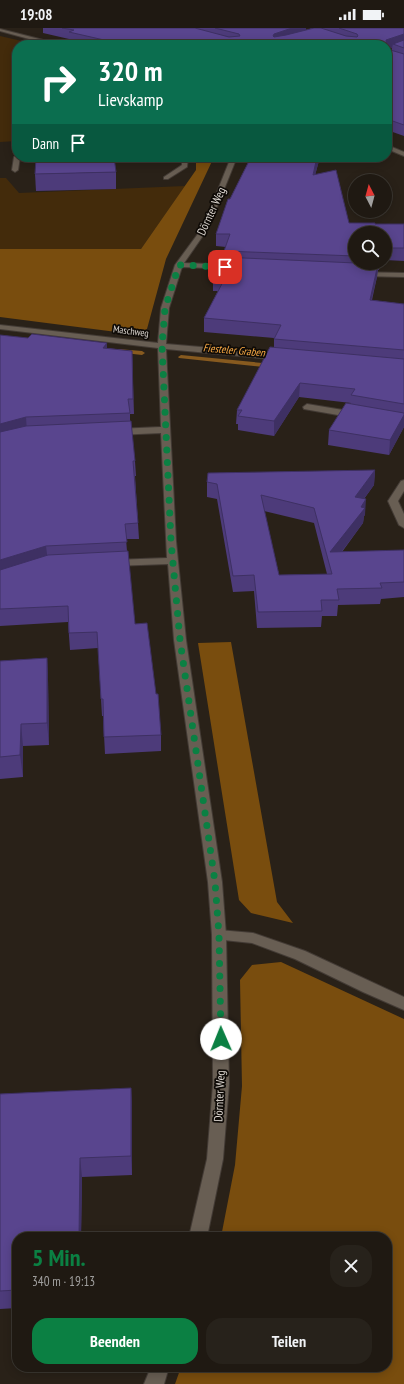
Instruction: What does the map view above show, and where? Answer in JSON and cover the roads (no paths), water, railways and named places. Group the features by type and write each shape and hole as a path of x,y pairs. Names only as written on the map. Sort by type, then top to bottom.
{"street":[{"path":"0,30 38,40"},
{"path":"392,149 404,154"},
{"path":"15,170 16,162"},
{"path":"166,178 185,166 185,162"},
{"name":"Dörnter Weg","path":"199,1232 215,1159 221,1084 219,935 215,882 180,640 162,346 165,308 179,265 206,226 232,162"},
{"path":"179,265 243,268"},
{"path":"355,274 404,275"},
{"name":"Maschweg","path":"0,327 162,346 287,358"},
{"path":"307,407 367,416"},
{"path":"105,433 167,430"},
{"path":"404,483 393,502 404,525"},
{"path":"103,564 174,561"},
{"path":"219,935 252,938 300,955 404,1004"},
{"path":"154,1384 158,1372"}],"waterway":[{"name":"Fiesteler Graben","path":"118,351 142,353"},
{"name":"Fiesteler Graben","path":"181,357 273,366"}]}
